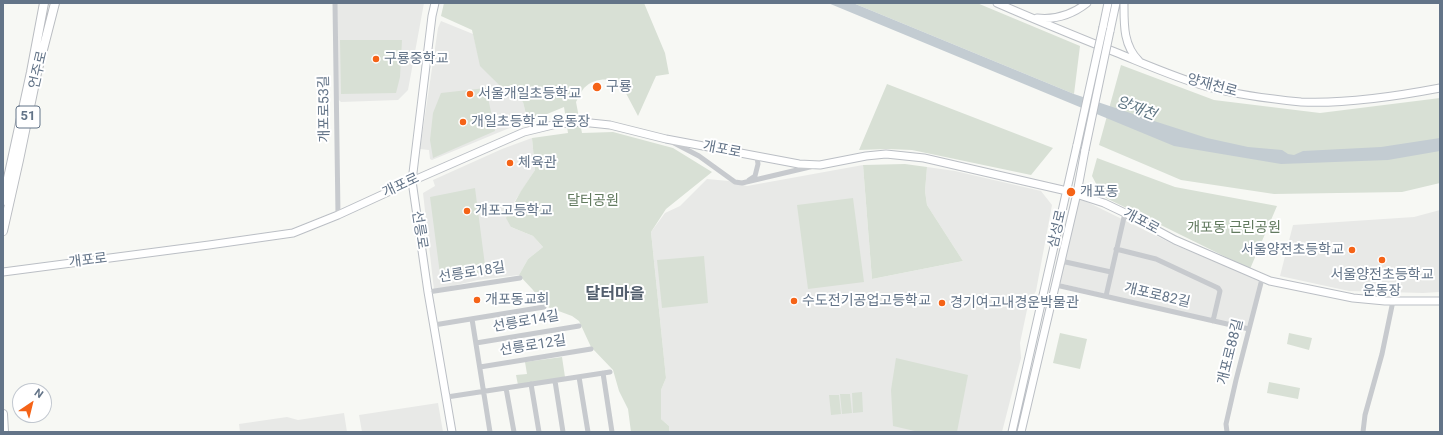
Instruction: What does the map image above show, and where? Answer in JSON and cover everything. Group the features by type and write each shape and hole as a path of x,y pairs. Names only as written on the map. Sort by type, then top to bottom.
{"main road":[{"name":"언주로","path":"3,201 31,72 44,3"},
{"name":"언주로","path":"3,231 37,73 55,3"},
{"path":"3,414 4,432"}],"street":[{"name":"개포로53길","path":"335,3 338,215"},
{"name":"선릉로","path":"435,3 432,16 412,181 428,292 452,432"},
{"name":"양재천로","path":"997,3 1028,17 1141,62 1208,87 1295,101 1326,102 1415,93 1440,88"},
{"path":"1028,17 1045,19 1058,17 1070,14 1087,3"},
{"name":"삼성로","path":"1012,432 1108,3"},
{"name":"삼성로","path":"1020,432 1077,193 1116,3"},
{"path":"1124,3 1126,38 1132,53 1141,62"},
{"name":"개포로","path":"3,272 293,233 338,215 524,132 557,124 581,122 595,123 666,139 799,164 820,165 866,156 886,154 901,154 924,158 1077,193 1104,203 1175,240 1262,279 1353,298 1393,301 1440,301"},
{"path":"666,139 699,156 735,182 742,183 820,165"},
{"path":"747,182 755,176 758,164 757,157"},
{"name":"개포로82길","path":"1125,213 1106,296 1249,329"},
{"name":"개포로82길","path":"1116,249 1156,259 1218,288 1220,291 1213,321"},
{"path":"1061,261 1111,272"},
{"name":"선릉로18길","path":"428,292 520,278"},
{"name":"개포로88길","path":"1226,432 1228,412 1262,279"},
{"path":"1056,285 1106,296"},
{"path":"1363,432 1365,415 1382,354 1393,301"},
{"path":"434,325 544,307"},
{"path":"472,319 490,432"},
{"name":"선릉로14길","path":"476,343 579,326"},
{"name":"선릉로12길","path":"480,367 591,349"},
{"path":"447,397 610,372"},
{"path":"603,373 612,432"},
{"path":"579,377 588,432"},
{"path":"555,381 563,432"},
{"path":"531,384 539,432"},
{"path":"506,388 514,432"}],"shaded area":[{"name":"구룡중학교","path":"337,3 424,3 408,90 398,100 341,102 338,99"},
{"path":"828,3 853,3 1074,94 1207,138 1248,147 1282,150 1288,154 1294,155 1303,151 1381,147 1440,138 1440,151 1388,160 1281,164 1174,146"},
{"name":"서울개일초등학교","path":"441,21 473,34 481,66 500,86 523,102 528,122 507,129 432,160 430,159 429,150 420,149 438,28"},
{"name":"개포고등학교","path":"532,138 535,170 513,204 511,227 533,236 543,247 528,259 519,275 478,280 434,290 423,193 435,186 433,180 502,149"},
{"path":"863,165 872,279 963,261 927,205 925,191 927,167 955,171 1041,191 1052,205 1036,291 1028,305 1020,343 1021,358 1002,432 669,432 669,426 661,419 661,390 666,378 651,232 665,213 680,206 707,179 729,181 747,186"},
{"path":"1077,197 1177,246 1260,280 1248,329 1059,283"},
{"name":"서울양전초등학교","path":"1440,210 1440,292 1349,291 1280,276 1293,225 1414,217"},
{"path":"438,403 443,432 362,432 359,415"},
{"path":"344,413 347,432 240,432 239,424 287,417 298,420"}],"green space":[{"name":"달터공원","path":"444,3 644,3 665,53 669,74 656,76 638,116 620,82 601,80 592,82 584,88 576,102 582,133 613,132 673,148 712,172 666,209 651,232 666,378 661,390 661,419 669,426 669,432 631,432 628,409 619,391 613,370 591,347 579,321 572,316 545,306 519,275 528,259 543,247 533,236 511,227 506,218 535,170 532,138 568,133 564,107 528,122 523,102 500,86 480,66 472,30 441,16"},
{"path":"853,3 977,3 1080,46 1074,94"},
{"path":"340,40 402,40 400,77 396,93 341,94"},
{"path":"1121,65 1214,100 1320,113 1440,98 1440,183 1402,192 1274,194 1181,180 1099,145"},
{"path":"887,84 1053,148 1031,175 912,150 859,150"},
{"name":"개일초등학교 운동장","path":"486,88 495,131 433,158 430,140 433,113 441,93"},
{"name":"개포동 근린공원","path":"1097,158 1175,187 1277,206 1250,269 1106,198 1102,195 1092,176"},
{"path":"905,164 927,167 925,191 927,205 963,261 872,279 863,165"},
{"path":"475,188 486,273 441,282 430,197"},
{"path":"853,198 864,282 808,289 797,205"},
{"path":"704,256 708,303 662,308 657,260"},
{"path":"1060,333 1087,339 1080,369 1053,363"},
{"path":"1289,333 1312,338 1309,350 1287,344"},
{"path":"562,357 565,377 518,385 516,375 527,374 525,362"},
{"path":"896,358 968,375 957,432 919,432 893,426 891,390"},
{"path":"1269,382 1300,388 1298,399 1267,393"},
{"path":"862,392 863,412 853,413 852,393"},
{"path":"840,394 850,394 852,413 842,414"},
{"path":"829,395 839,395 841,414 831,415"}],"place":[{"name":"구룡중학교","path":"376,59"},
{"name":"구룡","path":"597,87"},
{"name":"서울개일초등학교","path":"470,94"},
{"name":"개일초등학교 운동장","path":"463,122"},
{"name":"체육관","path":"510,163"},
{"name":"개포동","path":"1071,192"},
{"name":"개포고등학교","path":"467,211"},
{"name":"서울양전초등학교","path":"1352,250"},
{"name":"서울양전초등학교 운동장","path":"1382,260"},
{"name":"개포동교회","path":"477,300"},
{"name":"수도전기공업고등학교","path":"794,301"},
{"name":"경기여고내경운박물관","path":"942,303"}],"district":[{"name":"달터마을","path":"615,295"}],"water label":[{"name":"양재천","path":"1136,109"}]}
